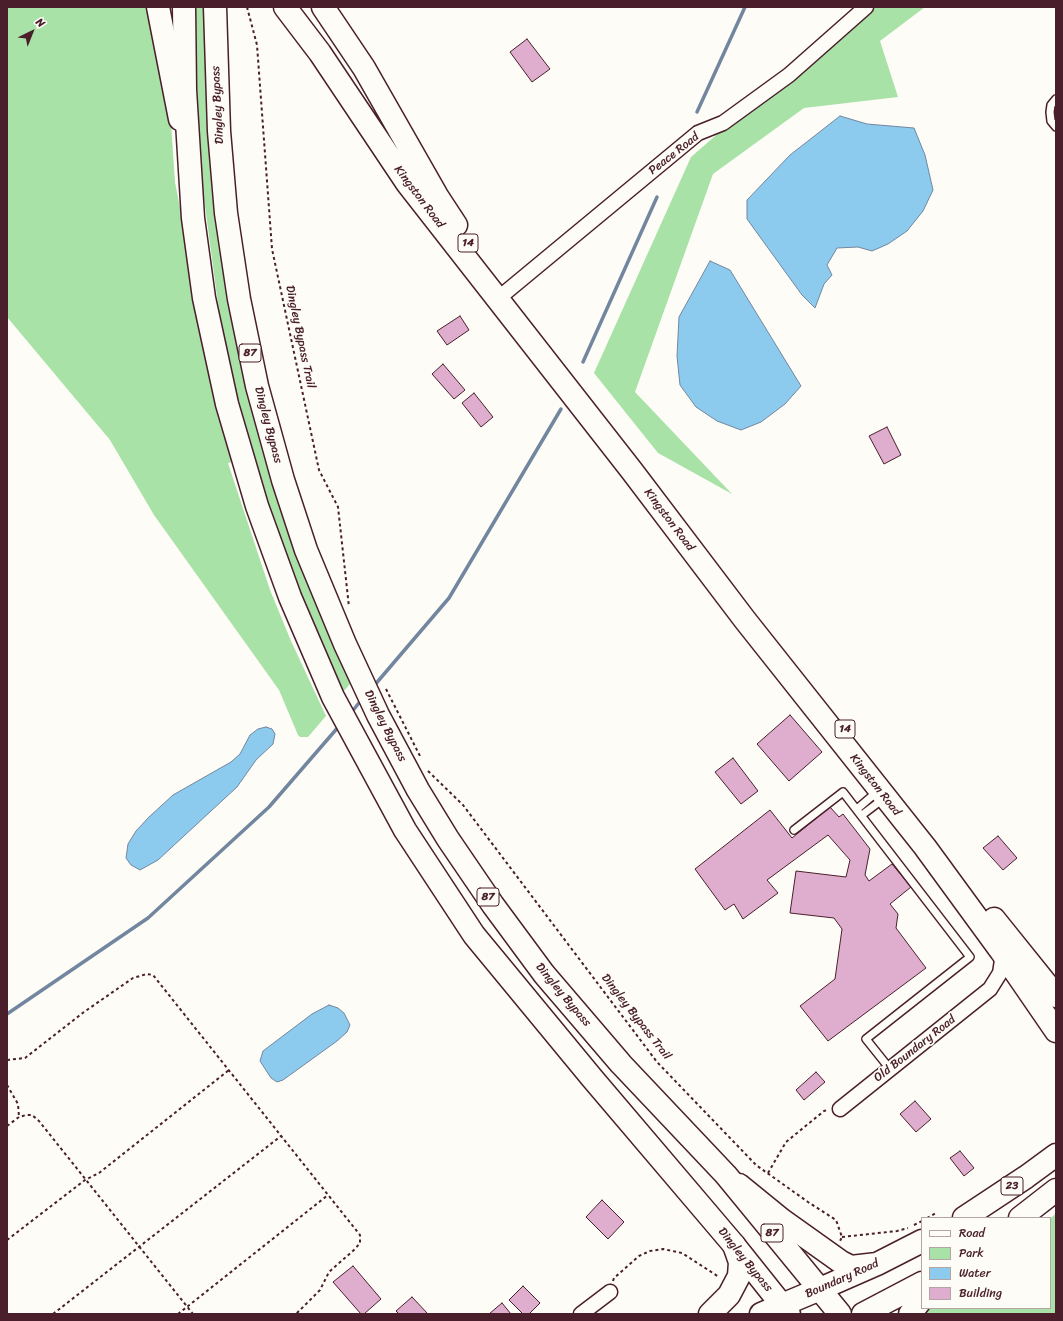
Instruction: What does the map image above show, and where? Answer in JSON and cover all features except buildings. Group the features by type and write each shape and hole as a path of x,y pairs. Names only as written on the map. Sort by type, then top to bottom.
{"main road":[{"path":"158,7 190,177"},
{"name":"Dingley Bypass","path":"184,7 184,90 193,218 204,298 227,404 260,513 290,597 333,697 404,830 474,935 734,1246 785,1310"},
{"name":"Kingston Road","path":"323,7 348,43 437,196 502,296 750,626 1056,996"},
{"name":"Dingley Bypass","path":"217,9 219,131 226,213 237,292 247,342 269,432 293,513 331,612 360,676 385,708 418,790 448,839 493,905 544,974 621,1064 726,1175 840,1314"},
{"name":"Kingston Road","path":"285,11 328,64 407,183 502,296"},
{"path":"348,43 368,93 412,174 412,177 407,183"},
{"name":"Kingston Road","path":"886,791 924,847 1003,954 1056,1030"},
{"name":"23","path":"965,1217 1053,1156"},
{"path":"726,1175 782,1220 837,1246 852,1267 877,1264"},
{"name":"23","path":"1021,1217 1056,1190"},
{"name":"Boundary Road","path":"761,1314 785,1310 820,1289 877,1264 921,1242"},
{"path":"710,1314 734,1287 739,1276 741,1265 734,1246"},
{"path":"863,1314 921,1284"},
{"path":"910,1314 921,1300"}],"street":[{"name":"Peace Road","path":"502,296 698,133 723,123 789,75 866,7"},
{"name":"Old Boundary Road","path":"840,1109 990,989 1000,973 1003,954"},
{"name":"Old Boundary Road","path":"990,989 1009,985 1029,991"},
{"path":"582,1314 610,1292"}],"lane":[{"path":"1056,99 1050,112 1051,121 1056,127"},
{"path":"856,808 886,791"},
{"path":"862,815 886,791"},
{"path":"794,830 843,792 970,957 866,1039 890,1069"}],"path":[{"name":"Dingley Bypass Trail","path":"247,7 257,45 272,249 319,470 338,507 350,614"},
{"path":"385,708 421,757"},
{"name":"Dingley Bypass Trail","path":"424,764 428,771 463,805 657,1062 756,1165 836,1220 837,1246"},
{"path":"7,1060 25,1058 110,992 133,978 147,974 154,975 360,1235 360,1243 329,1272 320,1290 296,1314"},
{"path":"7,1240 85,1180 99,1173 229,1070"},
{"path":"7,1085 18,1104 19,1117"},
{"path":"768,1173 786,1142 824,1111 840,1109"},
{"path":"7,1126 19,1117 32,1115 39,1121 85,1180 100,1195 193,1314"},
{"path":"53,1314 281,1136"},
{"path":"178,1314 328,1195"},
{"path":"929,1217 936,1213"},
{"path":"837,1246 909,1228 921,1222"},
{"path":"610,1292 614,1278 632,1262 646,1252 663,1249 682,1253 734,1287"}],"green space":[{"path":"7,7 153,7 170,108 175,182 186,239 188,270 190,271 215,400 232,462 228,463 270,590 291,641 326,716 308,737 300,737 298,735 279,690 154,515 110,440 7,317"},
{"path":"195,7 206,7 207,109 211,168 219,238 231,317 268,467 292,542 321,616 351,683 343,692 292,574 272,519 235,388 220,319 200,168 195,104"},
{"path":"866,7 925,7 880,41 898,97 804,108 713,174 635,392 732,494 658,453 594,373 691,157 845,23"},
{"path":"1056,1213 1056,1314 920,1314 926,1309 1051,1309 1051,1218"}],"water":[{"path":"840,116 867,124 914,128 925,155 933,190 923,211 907,231 888,244 872,251 858,247 837,248 827,265 832,275 824,284 815,308 802,295 747,219 747,200 790,155"},
{"path":"710,261 730,270 801,386 785,404 761,422 741,430 717,421 696,407 680,385 677,356 679,317"},
{"path":"266,727 272,729 275,734 273,744 256,760 237,787 158,860 140,870 131,865 126,858 128,844 136,831 149,817 173,795 231,762 240,754 250,735 258,729"},
{"path":"329,1005 338,1008 344,1013 350,1025 347,1032 283,1080 277,1082 271,1078 260,1061 263,1051 312,1014"}],"waterway":[{"path":"697,112 745,7"},
{"path":"583,362 657,197"},
{"path":"373,687 449,598 561,409"},
{"path":"351,713 362,699"},
{"path":"7,1014 148,918 269,807 340,725"}]}
